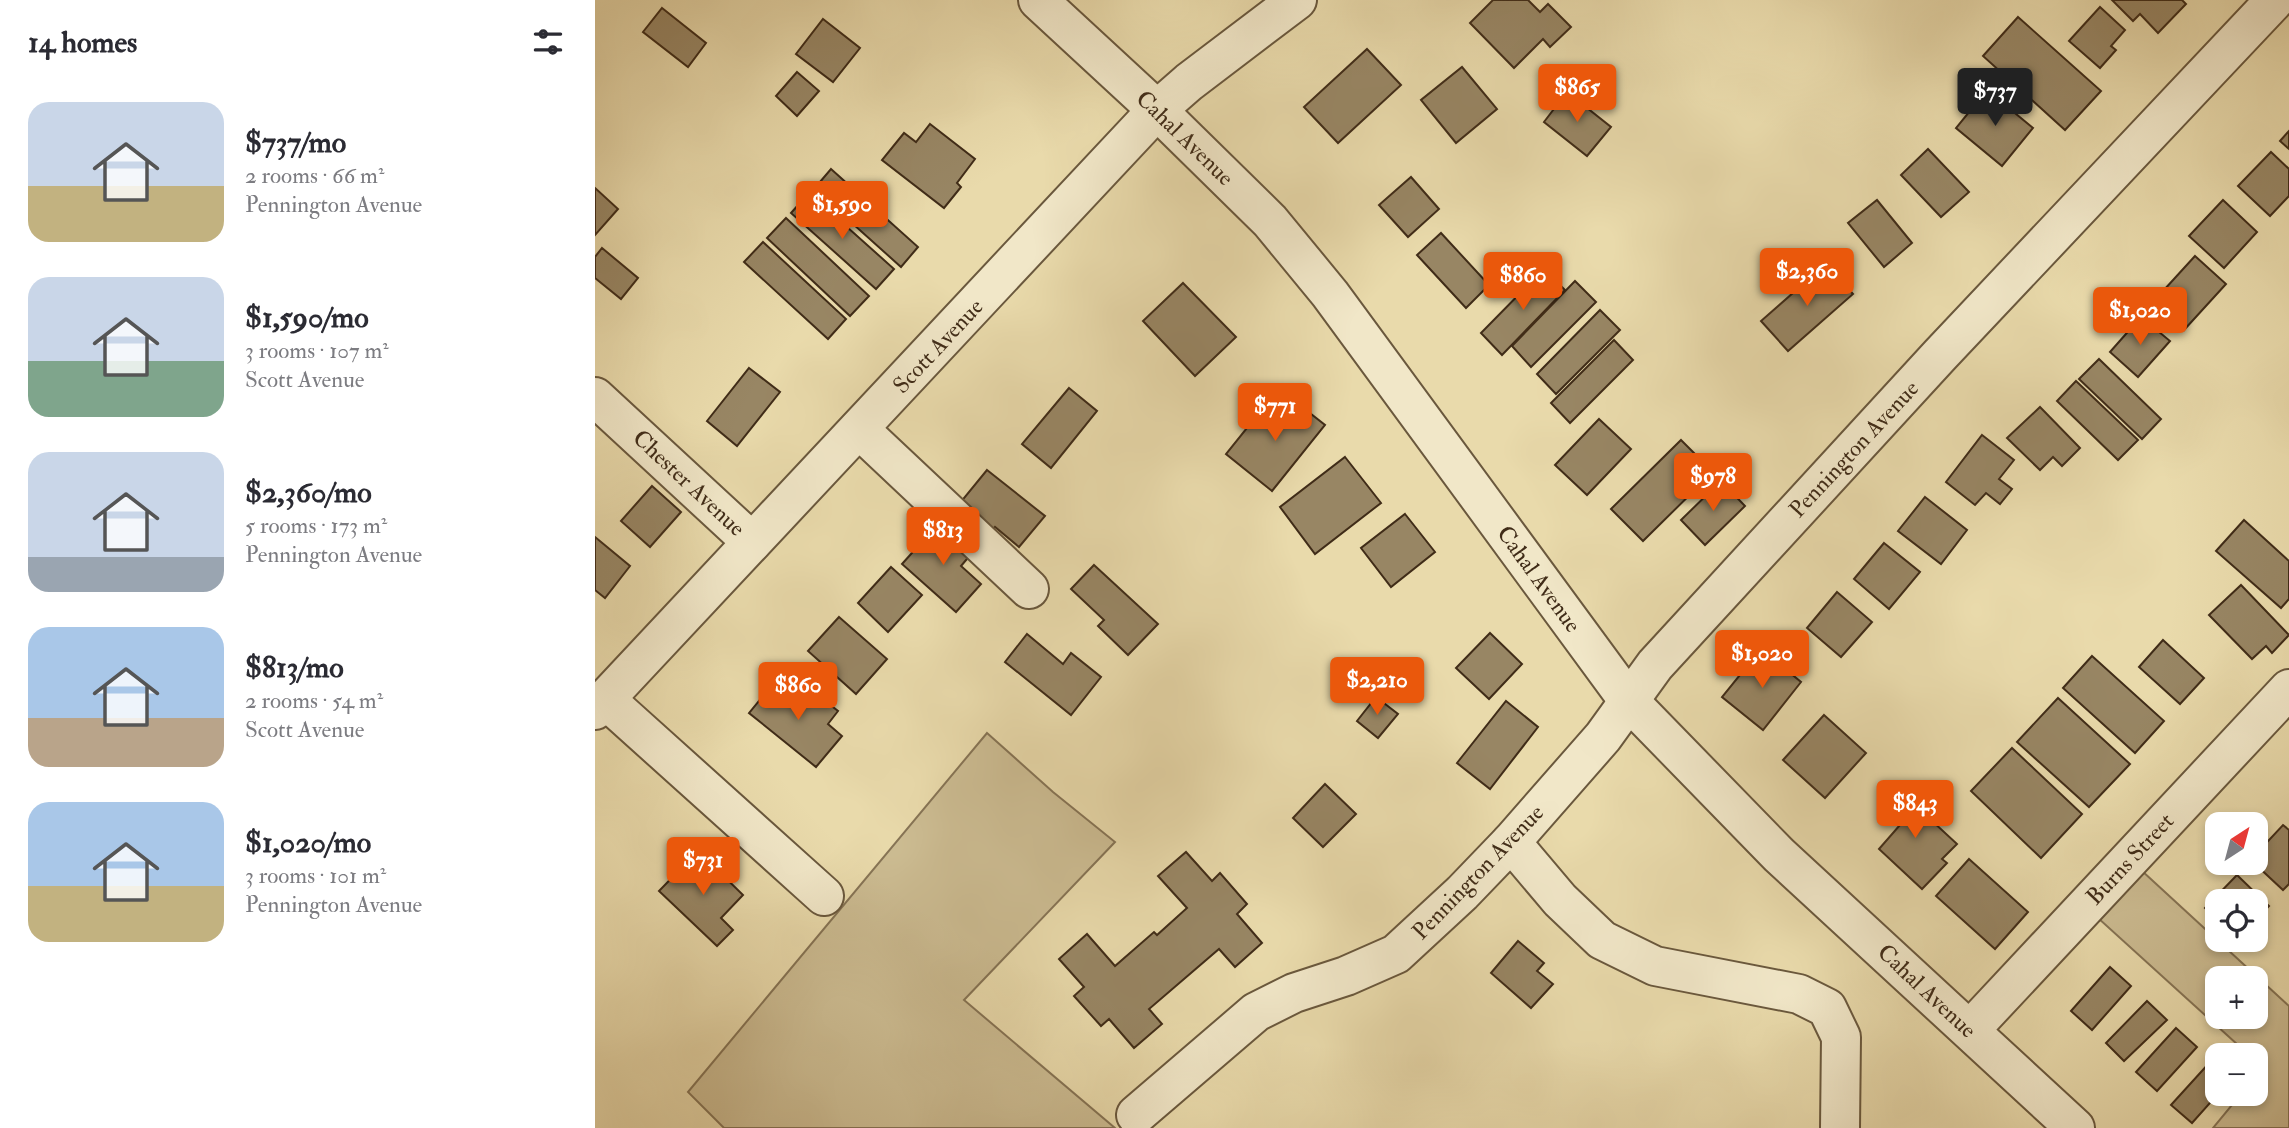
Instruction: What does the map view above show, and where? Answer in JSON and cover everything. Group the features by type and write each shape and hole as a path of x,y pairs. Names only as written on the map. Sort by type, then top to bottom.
{"street":[{"name":"Cahal Avenue","path":"1038,0 1157,110 1270,221 1330,294 1628,700 1779,855 2075,1128"},
{"name":"Scott Avenue","path":"600,704 1157,110 1189,82 1297,0"},
{"name":"Pennington Avenue","path":"1136,1115 1256,1012 1294,993 1396,954 1462,893 1511,842 1603,737 1655,665 1940,355 2275,0"},
{"name":"Chester Avenue","path":"595,397 752,542"},
{"path":"859,429 1029,589"},
{"name":"Burns Street","path":"1971,1030 2289,689"},
{"path":"600,704 824,896"},
{"path":"1511,842 1560,900 1602,940 1655,966 1799,994 1827,1008 1841,1037 1840,1128"}],"shaded area":[{"path":"987,733 1053,792 1115,842 964,1000 1115,1128 724,1128 688,1092"},
{"path":"2141,870 2205,929 2205,952 2230,952 2245,966 2205,966 2205,1015 2098,918"},
{"path":"2268,987 2289,1006 2289,1128 2213,1128 2231,1106 2268,1106 2268,1043 2236,1043 2220,1029 2268,1029"}],"building":[{"path":"1493,0 1528,0 1540,12 1548,4 1571,27 1550,47 1543,39 1514,68 1470,23"},
{"path":"2112,0 2182,0 2186,4 2158,33 2140,14 2133,21"},
{"path":"2100,7 2125,30 2111,46 2116,50 2100,68 2069,41"},
{"path":"662,8 706,43 688,67 643,32"},
{"path":"2018,17 2101,91 2065,130 1983,56"},
{"path":"823,19 860,48 833,82 796,54"},
{"path":"1367,49 1401,85 1338,143 1304,107"},
{"path":"1462,67 1497,109 1456,143 1421,100"},
{"path":"797,72 819,91 797,116 776,96"},
{"path":"1987,90 2033,128 2002,166 1956,128"},
{"path":"1567,92 1611,127 1587,156 1544,122"},
{"path":"930,124 975,159 957,183 961,187 944,208 882,160 904,133 916,142"},
{"path":"2289,131 2289,149 2280,141"},
{"path":"1928,149 1969,192 1941,217 1901,175"},
{"path":"2271,152 2289,169 2289,196 2270,216 2238,186"},
{"path":"831,169 918,247 901,267 814,189"},
{"path":"1411,177 1439,209 1408,237 1379,205"},
{"path":"595,188 618,209 595,235"},
{"path":"809,193 894,269 876,289 791,213"},
{"path":"1877,200 1912,243 1884,267 1848,223"},
{"path":"2223,200 2257,232 2224,268 2189,236"},
{"path":"786,218 869,296 850,316 767,238"},
{"path":"1441,233 1489,285 1466,308 1417,255"},
{"path":"763,242 846,319 828,339 744,262"},
{"path":"602,248 638,278 621,299 595,278 595,257"},
{"path":"2195,256 2226,284 2184,330 2153,302"},
{"path":"1826,264 1853,294 1788,351 1761,321"},
{"path":"1544,269 1565,290 1502,355 1481,333"},
{"path":"1575,281 1596,302 1531,367 1512,346"},
{"path":"1183,283 1236,337 1195,376 1143,321"},
{"path":"1600,310 1620,330 1556,394 1537,374"},
{"path":"2141,317 2170,341 2138,377 2110,352"},
{"path":"1614,340 1633,360 1570,423 1551,403"},
{"path":"2099,359 2161,419 2142,439 2079,379"},
{"path":"749,368 780,392 737,446 707,421"},
{"path":"2076,381 2138,440 2118,460 2057,401"},
{"path":"1069,388 1097,411 1051,468 1022,444"},
{"path":"1292,399 1325,425 1272,491 1226,454 1263,408 1277,419"},
{"path":"2040,407 2080,448 2062,466 2053,457 2040,470 2007,438"},
{"path":"1599,419 1631,449 1587,495 1555,465"},
{"path":"1982,435 2014,460 1999,479 2012,489 2000,504 1986,493 1975,505 1946,482"},
{"path":"1681,440 1713,472 1643,541 1611,509"},
{"path":"1345,457 1381,503 1315,554 1280,507"},
{"path":"987,470 1045,516 1019,547 995,527 987,536 955,509"},
{"path":"1721,481 1745,506 1705,545 1681,520"},
{"path":"652,486 681,512 650,547 621,521"},
{"path":"1925,497 1967,530 1941,564 1898,531"},
{"path":"1405,514 1435,552 1391,587 1361,548"},
{"path":"2244,520 2289,561 2289,599 2281,608 2216,551"},
{"path":"939,523 972,553 961,566 981,584 956,612 902,564"},
{"path":"595,537 630,566 605,598 595,590"},
{"path":"1884,543 1920,572 1889,609 1854,579"},
{"path":"1094,565 1158,624 1128,655 1098,626 1104,620 1071,589"},
{"path":"891,567 922,595 888,632 858,603"},
{"path":"2241,585 2289,635 2272,653 2266,646 2252,659 2209,615"},
{"path":"1837,592 1872,622 1841,657 1807,628"},
{"path":"839,617 887,659 856,694 808,651"},
{"path":"1490,633 1522,664 1489,699 1456,668"},
{"path":"1027,634 1063,664 1071,653 1101,677 1071,715 1005,662"},
{"path":"2163,640 2204,678 2180,704 2139,667"},
{"path":"1761,649 1801,682 1763,730 1722,697"},
{"path":"2092,656 2164,721 2135,753 2063,688"},
{"path":"777,679 808,704 816,694 838,711 828,724 842,736 816,767 749,713"},
{"path":"1376,697 1398,714 1378,738 1357,721"},
{"path":"2058,698 2130,764 2089,807 2017,742"},
{"path":"1506,701 1538,727 1490,789 1457,763"},
{"path":"1824,715 1866,753 1825,798 1783,760"},
{"path":"2012,748 2082,814 2041,858 1971,791"},
{"path":"1325,784 1356,814 1323,847 1293,818"},
{"path":"1900,785 1920,804 1917,807 1957,844 1942,859 1947,863 1922,889 1879,849 1900,825 1881,806"},
{"path":"2283,825 2289,830 2289,884 2283,890 2267,875 2268,841"},
{"path":"698,851 743,895 721,918 733,930 717,946 659,891"},
{"path":"1186,852 1212,881 1220,873 1247,904 1237,914 1262,943 1235,967 1219,949 1149,1009 1162,1024 1134,1048 1109,1019 1101,1026 1074,996 1084,987 1059,959 1087,934 1115,966 1154,932 1157,935 1187,908 1158,876"},
{"path":"1969,859 2028,912 1995,949 1936,896"},
{"path":"2237,875 2251,889 2223,889"},
{"path":"1518,941 1544,963 1537,971 1553,984 1531,1008 1491,973"},
{"path":"2110,967 2131,986 2092,1030 2071,1011"},
{"path":"2147,1001 2167,1020 2124,1061 2106,1043"},
{"path":"2176,1028 2197,1047 2157,1091 2136,1072"},
{"path":"2205,1068 2205,1106 2207,1106 2192,1123 2171,1105"}]}
